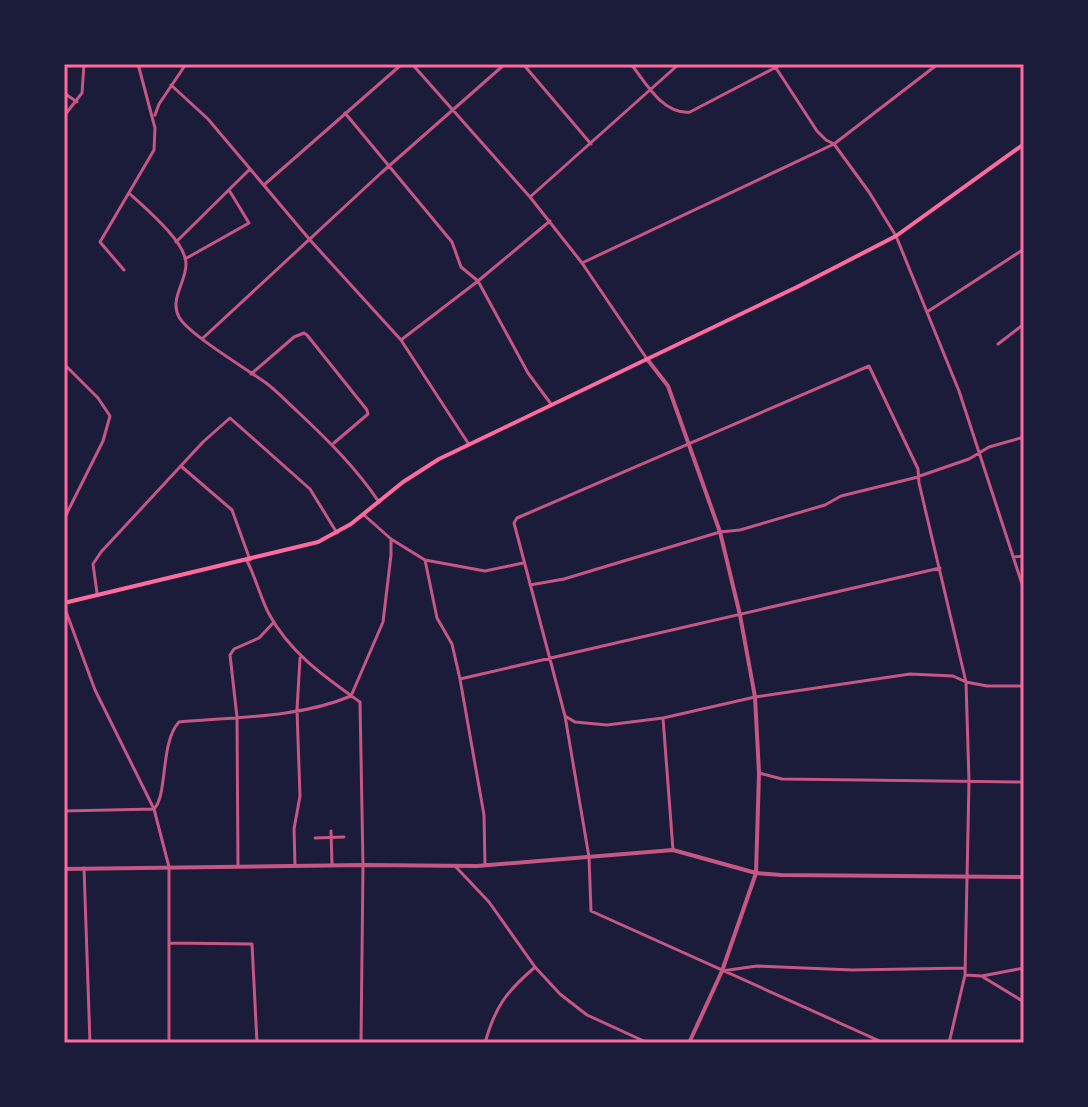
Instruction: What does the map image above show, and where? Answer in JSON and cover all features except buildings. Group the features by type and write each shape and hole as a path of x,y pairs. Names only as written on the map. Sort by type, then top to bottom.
{"main road":[{"path":"64,604 311,544 337,533 421,469 468,443 896,236 1024,144"}],"street":[{"path":"64,116 82,93 84,64"},
{"path":"124,270 100,242 154,150 154,119 138,64"},
{"path":"154,119 159,104 186,64"},
{"path":"265,184 402,64"},
{"path":"412,64 550,221 668,386 720,532 755,697 759,773 756,873 722,971 689,1043"},
{"path":"203,338 505,64"},
{"path":"523,64 591,144"},
{"path":"631,64 669,109 679,113 690,112 782,64"},
{"path":"530,197 679,64"},
{"path":"582,263 834,144 938,64"},
{"path":"776,68 817,131 834,144 869,192 896,236 959,391 1024,590"},
{"path":"171,85 208,119 310,240 401,340 468,443"},
{"path":"64,93 77,102"},
{"path":"345,113 452,242 461,267 478,281 528,373 551,404"},
{"path":"176,242 251,168"},
{"path":"185,259 249,223 229,190"},
{"path":"129,193 176,242 185,259 176,310 186,326 266,383 333,444 379,502"},
{"path":"401,340 550,221"},
{"path":"927,312 1024,249"},
{"path":"998,344 1024,324"},
{"path":"251,374 294,337 304,333 307,335 368,414 333,444"},
{"path":"64,364 98,398 110,416 103,441 64,519"},
{"path":"884,1043 591,911 589,857 565,716 523,562 515,520 869,366 918,469 966,682 969,781 965,975 949,1043"},
{"path":"98,595 93,564 101,552 203,442 230,418 310,489 337,533"},
{"path":"530,585 564,579 720,532 740,530 825,505 841,496 918,476 1024,437"},
{"path":"182,467 232,510 248,560 274,622 299,656 360,702 363,865 361,1043"},
{"path":"364,515 391,539 425,560 485,571 523,562"},
{"path":"64,811 154,809 159,803 162,770 176,724 297,710 332,704 351,696 383,622 391,539"},
{"path":"1013,557 1024,556"},
{"path":"425,560 437,618 452,644 460,679 484,815 485,865"},
{"path":"460,679 940,568"},
{"path":"64,604 105,712 154,809 169,867 169,1043"},
{"path":"238,866 237,717 231,651 259,638 274,622"},
{"path":"295,865 294,829 300,796 299,656"},
{"path":"565,716 575,722 607,725 663,718 755,697 910,674 953,676 987,686 1024,686"},
{"path":"663,718 673,850"},
{"path":"759,773 782,779 1024,782"},
{"path":"331,831 332,865"},
{"path":"315,838 344,837"},
{"path":"64,869 455,866 673,850 756,873 1024,877"},
{"path":"455,866 489,902 535,967 560,994 587,1015 648,1043"},
{"path":"84,868 90,1043"},
{"path":"169,943 252,944 257,1043"},
{"path":"722,971 757,966 852,970 965,968"},
{"path":"485,1043 499,1003 512,986 535,967"},
{"path":"965,975 982,976 1024,968"},
{"path":"982,976 1024,1002"}]}
